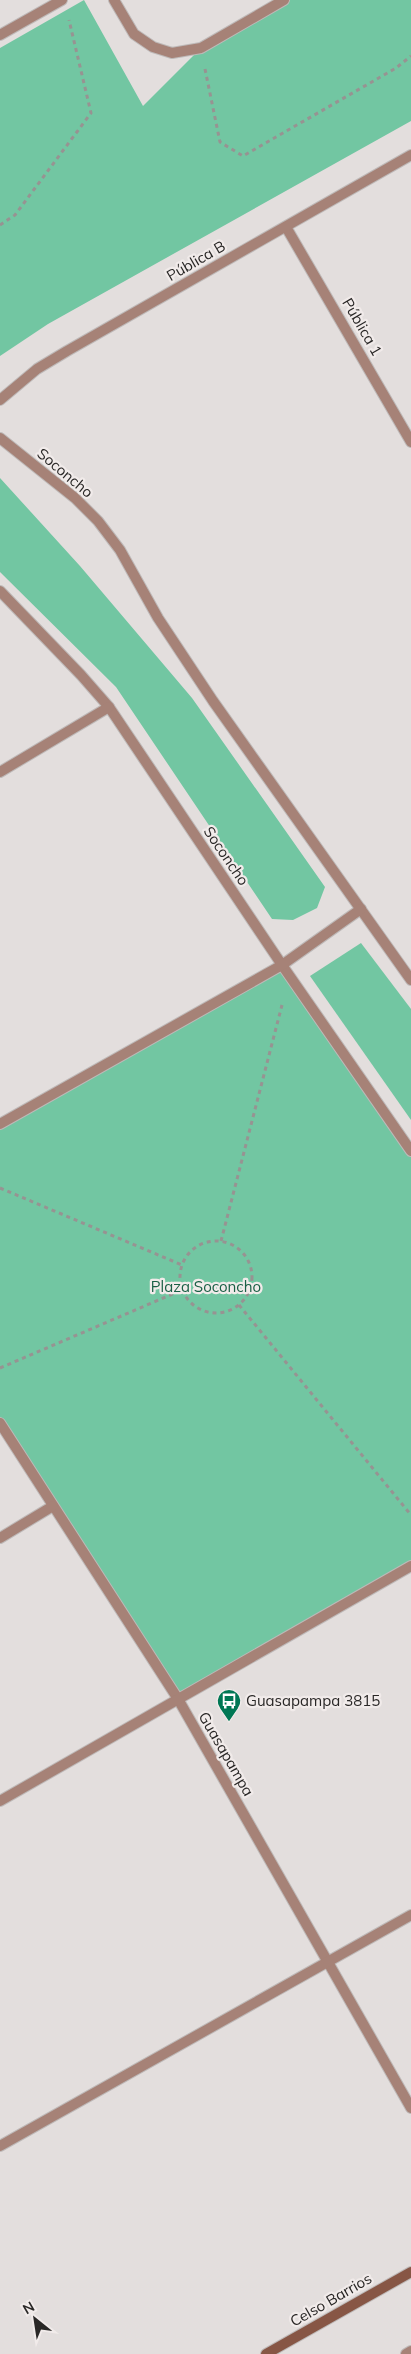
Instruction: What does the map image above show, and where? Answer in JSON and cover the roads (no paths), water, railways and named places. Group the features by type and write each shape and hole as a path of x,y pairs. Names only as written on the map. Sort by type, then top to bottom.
{"main road":[{"name":"Celso Barrios","path":"266,2354 411,2272"}],"street":[{"path":"0,35 62,0"},
{"path":"114,0 134,34 153,47 172,53 201,48 284,0"},
{"name":"Pública B","path":"0,400 37,369 67,350 411,155"},
{"name":"Pública 1","path":"286,227 411,442"},
{"name":"Soconcho","path":"0,438 75,498 98,521 120,550 158,618 213,701 411,980"},
{"name":"Soconcho","path":"0,591 81,674 109,707 282,965 411,1150"},
{"path":"0,772 109,707"},
{"path":"0,1124 282,965 361,909"},
{"name":"Guasapampa","path":"0,1423 178,1700 411,2108"},
{"path":"0,1538 54,1506"},
{"path":"0,1801 411,1566"},
{"path":"0,2146 411,1915"},
{"path":"406,2354 411,2351"}],"place":[{"name":"Guasapampa 3815","path":"229,1722"}],"park label":[{"name":"Plaza Soconcho","path":"206,1287"}]}
